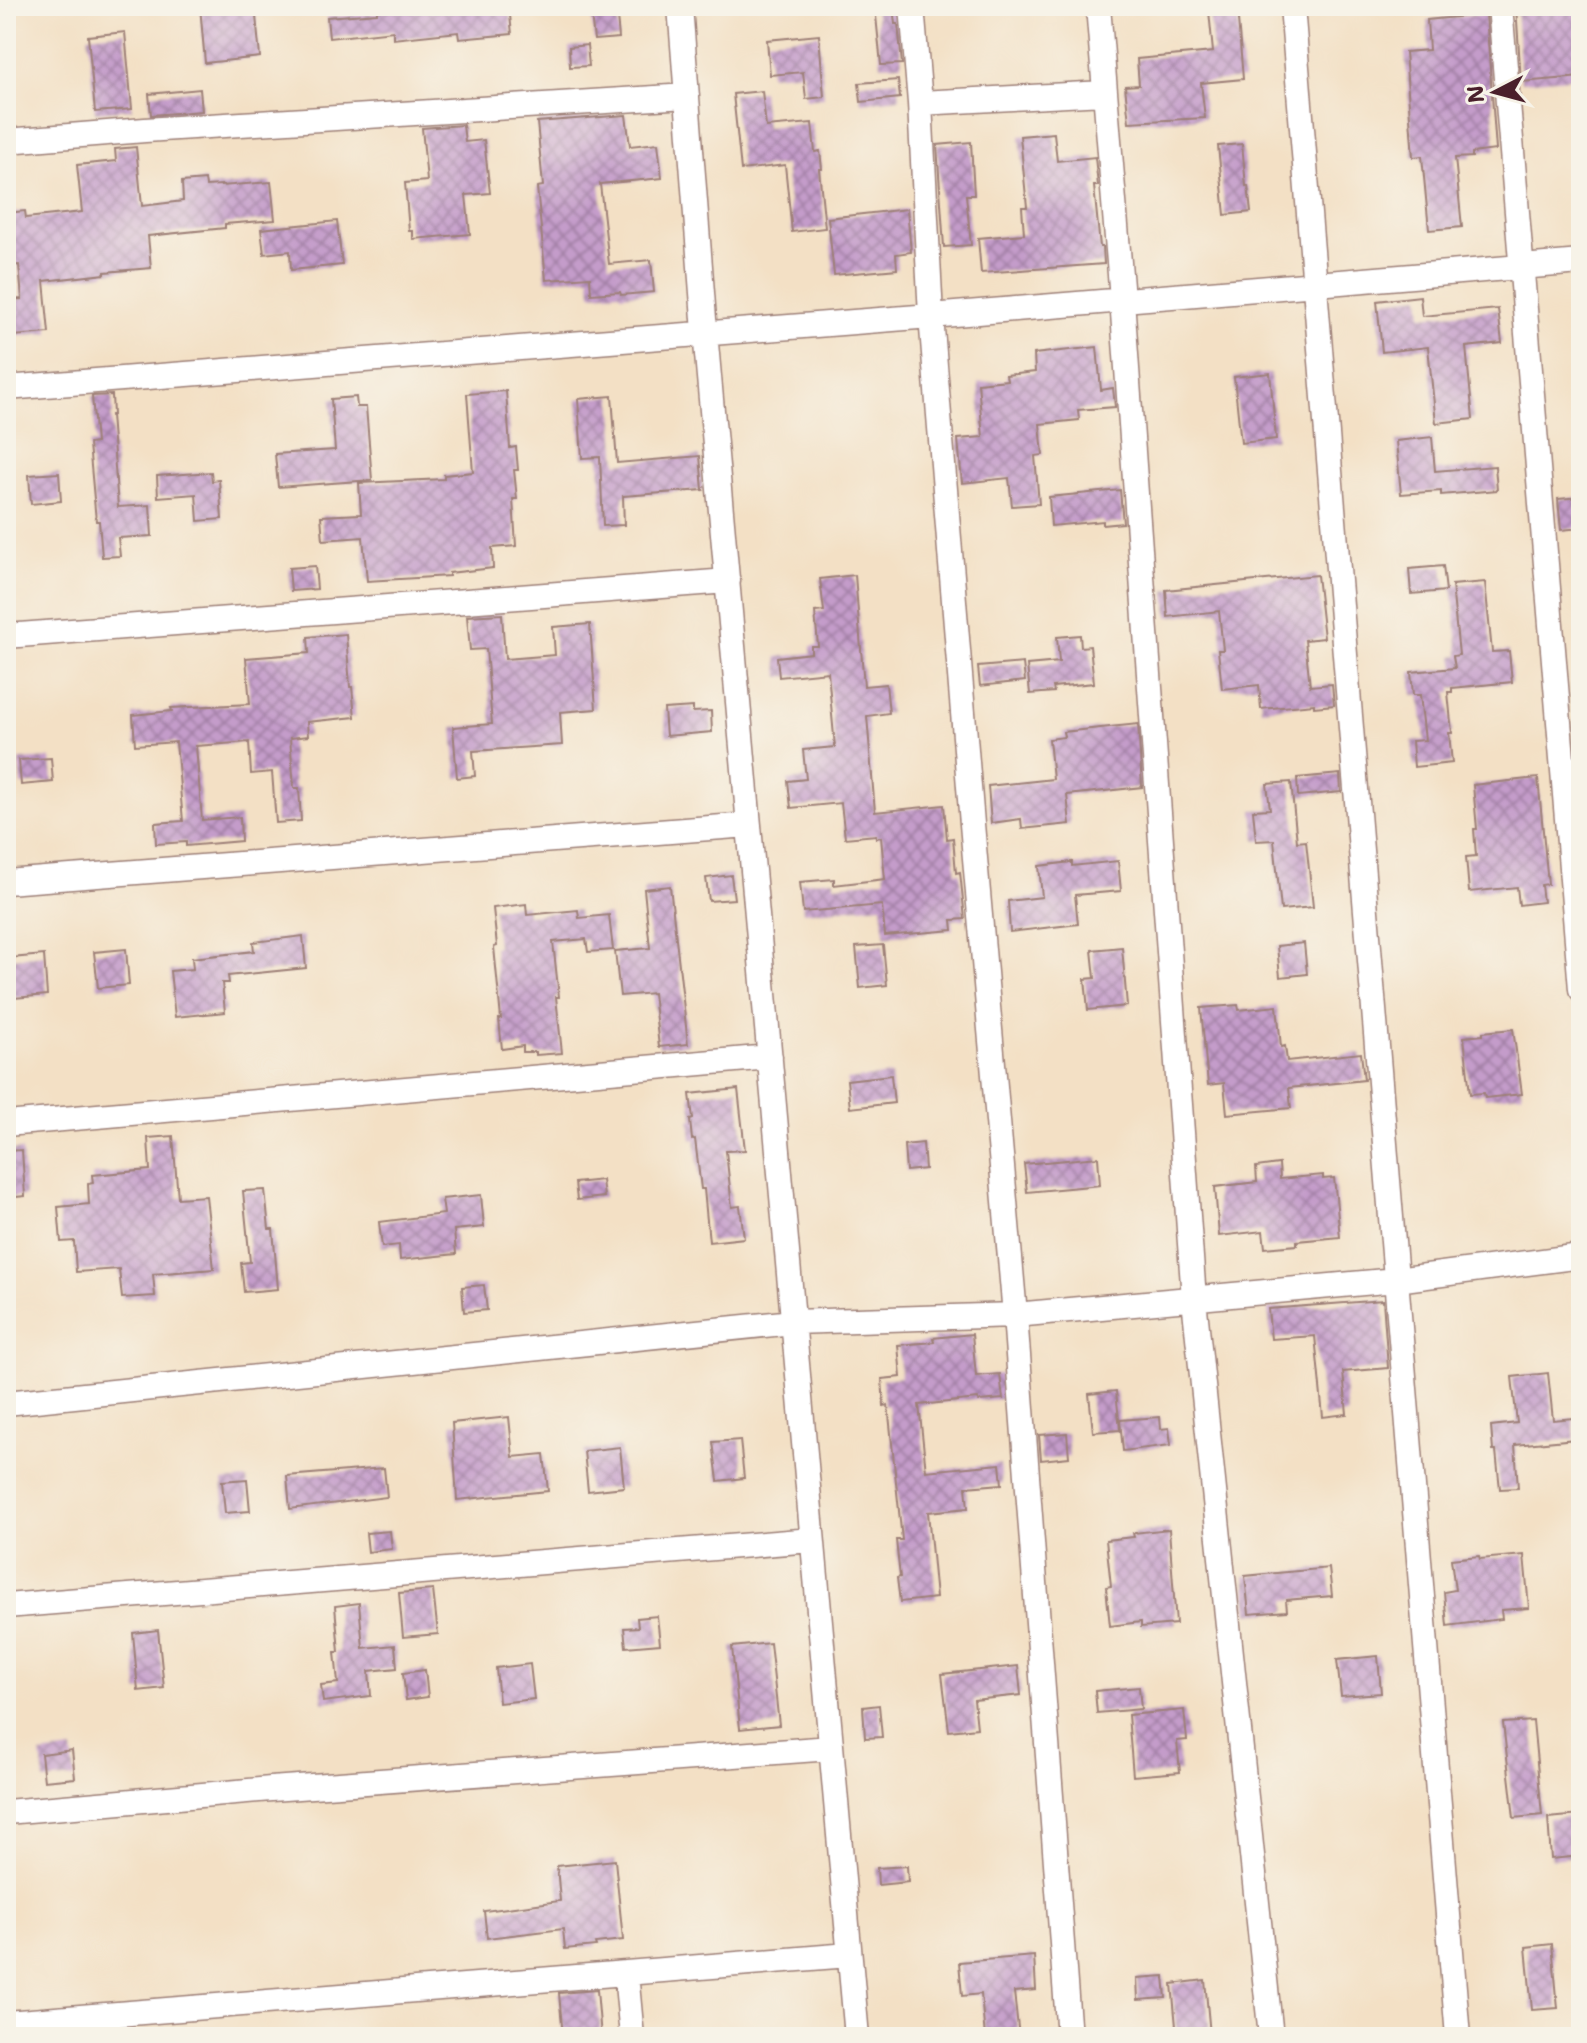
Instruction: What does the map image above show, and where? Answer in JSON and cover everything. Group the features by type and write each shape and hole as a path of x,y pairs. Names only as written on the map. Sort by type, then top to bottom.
{"street":[{"path":"680,6 705,332 857,2037"},
{"path":"912,6 931,316 1015,1315 1069,2037"},
{"path":"1098,6 1194,1299 1271,2037"},
{"path":"1292,6 1458,2037"},
{"path":"1500,6 1581,989"},
{"path":"920,103 1104,93"},
{"path":"6,141 687,96"},
{"path":"6,388 1581,262"},
{"path":"6,636 728,581"},
{"path":"6,882 749,825"},
{"path":"6,1124 770,1057"},
{"path":"6,1403 793,1322 1015,1315 1396,1280 1581,1256"},
{"path":"6,1606 812,1540"},
{"path":"6,1812 831,1748"},
{"path":"6,2023 849,1955"},
{"path":"626,1973 632,2037"}],"building":[{"path":"200,6 255,6 260,57 205,63"},
{"path":"415,6 509,6 512,34 459,39 458,32 393,39 393,31 329,38 327,17"},
{"path":"590,6 616,6 619,38 594,40"},
{"path":"875,6 893,6 902,64 881,65"},
{"path":"1516,6 1581,6 1581,77 1521,82"},
{"path":"1237,8 1243,79 1201,83 1205,118 1129,122 1125,86 1139,85 1137,59 1213,52 1209,11"},
{"path":"1486,14 1496,150 1455,158 1462,227 1429,230 1422,156 1413,157 1405,52 1429,50 1427,20"},
{"path":"125,32 132,109 95,112 88,36"},
{"path":"819,35 824,97 806,99 803,72 770,75 767,40"},
{"path":"587,45 589,66 570,67 569,47"},
{"path":"898,80 900,98 861,102 859,83"},
{"path":"200,89 202,111 151,115 149,94"},
{"path":"762,91 766,127 812,123 815,152 820,151 825,228 792,232 785,165 741,170 733,94"},
{"path":"626,115 630,146 658,143 662,178 600,184 609,264 651,260 654,292 591,294 590,277 546,280 537,187 543,186 537,122"},
{"path":"463,125 465,142 484,140 490,193 466,195 470,234 413,239 413,231 409,231 405,183 427,181 422,128"},
{"path":"1054,133 1057,161 1095,157 1098,186 1094,186 1104,264 981,273 978,238 1024,234 1022,207 1027,207 1020,136"},
{"path":"971,142 974,195 966,195 971,245 944,247 937,145"},
{"path":"1242,144 1251,212 1225,215 1218,146"},
{"path":"136,147 142,206 183,201 182,182 205,180 206,186 221,186 271,182 275,220 148,236 151,268 44,281 49,333 13,336 9,300 22,299 19,265 6,266 6,213 25,211 26,218 82,212 77,165 116,161 115,149"},
{"path":"907,209 911,252 896,254 897,269 834,275 828,218"},
{"path":"337,221 342,265 291,270 290,251 264,254 261,229"},
{"path":"1420,296 1422,316 1498,309 1502,343 1466,347 1473,419 1436,423 1428,347 1382,352 1377,301"},
{"path":"1097,347 1101,390 1113,388 1115,407 1078,410 1079,420 1040,424 1043,455 1035,456 1039,504 1012,506 1009,478 962,483 958,439 983,437 978,383 1007,380 1006,375 1035,372 1034,354"},
{"path":"1270,373 1276,439 1241,443 1234,377"},
{"path":"506,391 510,448 516,447 518,470 514,470 517,499 513,499 516,546 492,548 493,568 449,573 449,576 367,581 363,537 323,540 321,516 361,514 359,483 444,479 444,475 473,472 467,394"},
{"path":"112,395 118,507 150,505 152,536 118,538 120,556 102,557 89,444 96,443 92,396"},
{"path":"612,396 617,463 700,456 703,490 623,496 624,525 603,526 600,457 582,458 578,399"},
{"path":"356,397 357,407 366,407 372,480 278,487 275,454 335,450 331,399"},
{"path":"1432,437 1435,471 1495,466 1497,490 1441,495 1441,491 1401,494 1396,441"},
{"path":"211,472 212,481 219,480 222,519 198,521 196,494 158,497 157,476"},
{"path":"59,473 61,501 31,504 29,475"},
{"path":"1120,490 1123,523 1103,525 1103,521 1051,526 1049,497"},
{"path":"1581,497 1581,528 1561,530 1558,499"},
{"path":"315,566 317,589 291,591 289,568"},
{"path":"1443,566 1446,591 1411,594 1409,569"},
{"path":"855,575 864,686 886,684 889,713 867,716 875,812 944,805 947,839 953,838 956,873 960,872 965,919 952,920 953,930 885,936 882,905 803,912 800,882 834,879 834,885 885,879 881,837 845,838 841,803 791,808 788,781 806,779 803,750 835,747 828,672 779,677 777,657 811,653 811,646 818,646 815,612 824,611 820,579"},
{"path":"1317,575 1324,638 1305,640 1310,686 1332,684 1334,705 1261,709 1259,685 1222,689 1218,650 1223,650 1219,611 1168,617 1166,590"},
{"path":"1485,582 1492,652 1509,651 1512,682 1452,688 1452,692 1448,692 1452,763 1414,767 1412,741 1425,740 1420,695 1413,695 1411,672 1455,668 1453,656 1459,655 1452,585"},
{"path":"502,614 505,659 555,655 553,627 590,624 596,709 560,712 562,745 473,751 475,776 457,778 453,727 492,724 486,649 470,650 467,616"},
{"path":"346,634 355,717 307,722 308,736 290,738 294,788 299,788 301,821 276,823 272,772 251,774 249,742 196,746 202,820 240,817 241,841 186,846 186,842 156,844 155,823 183,821 176,742 135,745 133,715 172,711 171,708 250,704 246,658 309,653 308,637"},
{"path":"1080,635 1081,647 1090,646 1094,683 1053,687 1054,692 1030,694 1027,665 1059,662 1057,637"},
{"path":"1023,663 1025,681 980,686 978,667"},
{"path":"693,707 693,712 711,711 712,732 666,736 664,709"},
{"path":"1138,724 1142,787 1067,795 1070,824 1022,829 1021,819 991,823 988,786 1053,779 1049,739 1064,737 1063,732"},
{"path":"51,758 53,782 21,785 19,760"},
{"path":"1340,774 1341,792 1298,796 1297,778"},
{"path":"1538,778 1548,884 1541,885 1543,902 1519,905 1517,887 1469,892 1466,857 1476,856 1473,785"},
{"path":"1291,782 1297,842 1306,841 1313,907 1281,910 1274,840 1256,841 1253,810 1270,809 1267,784"},
{"path":"1118,861 1121,891 1075,895 1078,924 1010,932 1008,901 1042,897 1039,866"},
{"path":"731,875 734,899 709,901 706,878"},
{"path":"670,886 688,1044 659,1047 653,993 620,996 615,951 650,948 644,889"},
{"path":"526,904 527,915 578,910 579,918 609,915 613,950 588,952 586,939 553,942 562,1053 536,1055 536,1052 523,1052 523,1046 502,1049 493,908"},
{"path":"303,936 306,968 228,976 229,983 222,983 225,1012 175,1017 170,971 193,969 192,958 254,951 253,942"},
{"path":"1304,943 1307,974 1280,977 1277,946"},
{"path":"883,945 887,985 860,988 856,947"},
{"path":"1122,947 1127,1006 1088,1010 1085,979 1095,978 1092,950"},
{"path":"126,949 129,985 98,988 94,952"},
{"path":"44,955 47,995 14,998 11,958"},
{"path":"1238,1005 1239,1010 1277,1006 1281,1047 1285,1046 1287,1061 1361,1053 1364,1080 1289,1088 1291,1108 1227,1114 1224,1083 1208,1085 1201,1008"},
{"path":"1513,1029 1522,1094 1485,1098 1484,1093 1470,1094 1464,1037"},
{"path":"891,1075 894,1103 850,1108 847,1080"},
{"path":"738,1089 745,1150 726,1151 732,1207 740,1206 744,1238 709,1242 704,1189 701,1189 695,1139 692,1140 690,1094"},
{"path":"173,1136 178,1198 206,1196 214,1269 153,1274 155,1296 122,1298 119,1269 76,1272 74,1241 61,1242 58,1207 89,1204 88,1184 93,1183 92,1175 150,1170 148,1138"},
{"path":"923,1143 925,1169 906,1171 904,1145"},
{"path":"22,1150 25,1196 6,1198 6,1151"},
{"path":"1098,1157 1100,1185 1027,1192 1024,1164"},
{"path":"1279,1164 1280,1179 1323,1175 1323,1179 1334,1178 1340,1237 1265,1248 1263,1231 1219,1236 1215,1187 1257,1182 1256,1167"},
{"path":"602,1180 604,1197 577,1200 575,1183"},
{"path":"265,1190 269,1229 273,1229 278,1289 244,1292 241,1263 250,1262 243,1191"},
{"path":"481,1195 484,1227 454,1230 456,1254 400,1260 399,1245 382,1247 379,1222 444,1214 442,1199"},
{"path":"484,1285 487,1310 464,1312 462,1287"},
{"path":"1383,1300 1388,1368 1343,1372 1347,1414 1323,1417 1315,1336 1271,1339 1268,1309"},
{"path":"972,1334 976,1376 1000,1374 1003,1399 919,1405 926,1471 1000,1464 1002,1484 966,1487 968,1508 928,1512 936,1598 900,1602 896,1540 902,1540 888,1405 884,1406 882,1379 901,1377 898,1345"},
{"path":"1548,1373 1553,1420 1573,1418 1575,1439 1515,1445 1518,1488 1500,1489 1491,1426 1517,1423 1512,1377"},
{"path":"1116,1391 1120,1430 1093,1432 1089,1394"},
{"path":"509,1417 513,1457 544,1454 548,1491 457,1500 452,1423"},
{"path":"1160,1417 1161,1429 1169,1428 1171,1445 1123,1451 1120,1420"},
{"path":"1067,1433 1069,1457 1041,1460 1039,1435"},
{"path":"740,1440 744,1478 718,1481 713,1442"},
{"path":"620,1447 624,1487 588,1491 584,1451"},
{"path":"384,1468 387,1497 290,1509 287,1476"},
{"path":"247,1479 250,1511 225,1513 222,1481"},
{"path":"1169,1529 1176,1624 1141,1627 1141,1622 1110,1626 1106,1587 1111,1586 1106,1540"},
{"path":"390,1531 392,1549 368,1552 366,1533"},
{"path":"1524,1555 1529,1608 1501,1610 1502,1619 1447,1626 1444,1592 1455,1590 1451,1559"},
{"path":"1329,1568 1332,1596 1286,1600 1287,1611 1249,1614 1245,1576"},
{"path":"433,1590 438,1634 403,1637 399,1593"},
{"path":"359,1603 363,1648 395,1645 397,1668 369,1671 371,1696 323,1702 321,1685 338,1683 335,1606"},
{"path":"657,1616 660,1644 626,1647 624,1628 638,1627 637,1618"},
{"path":"158,1630 164,1688 138,1691 133,1633"},
{"path":"770,1643 779,1725 740,1729 732,1647"},
{"path":"1378,1656 1381,1693 1341,1696 1337,1660"},
{"path":"530,1664 534,1699 499,1703 496,1668"},
{"path":"1018,1666 1021,1695 974,1700 977,1728 949,1731 942,1674"},
{"path":"425,1670 428,1697 406,1700 403,1673"},
{"path":"1139,1687 1141,1709 1097,1713 1095,1691"},
{"path":"879,1705 882,1737 865,1738 863,1707"},
{"path":"1184,1710 1187,1740 1177,1741 1180,1772 1133,1776 1128,1715"},
{"path":"1533,1721 1542,1815 1514,1818 1503,1723"},
{"path":"72,1750 75,1778 44,1781 41,1754"},
{"path":"1581,1815 1581,1856 1551,1859 1548,1818"},
{"path":"615,1860 623,1940 565,1949 563,1929 487,1938 484,1911 560,1901 557,1866"},
{"path":"907,1866 908,1882 878,1885 877,1868"},
{"path":"1552,1944 1558,2008 1532,2010 1526,1947"},
{"path":"1034,1956 1036,1990 1014,1992 1019,2037 985,2037 981,1994 962,1996 959,1962"},
{"path":"1164,1976 1166,1998 1138,2000 1137,1978"},
{"path":"1205,1980 1210,2035 1177,2037 1172,1984"},
{"path":"597,1990 601,2037 563,2037 559,1993"}]}
